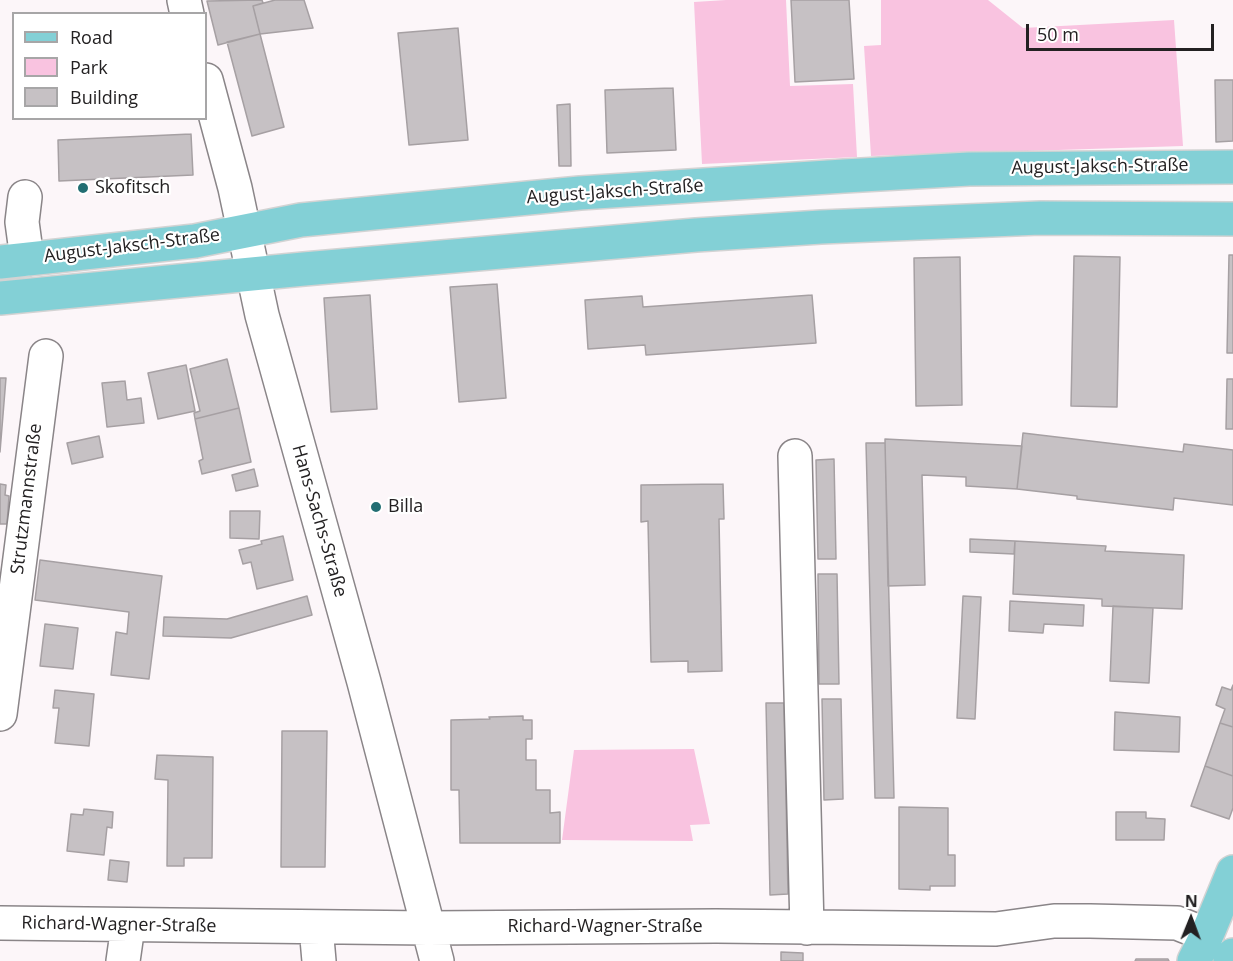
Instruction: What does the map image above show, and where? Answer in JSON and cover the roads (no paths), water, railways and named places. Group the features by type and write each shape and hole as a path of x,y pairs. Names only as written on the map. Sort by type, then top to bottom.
{"main road":[{"name":"August-Jaksch-Straße","path":"13,261 195,241 301,220 592,193 969,169 1233,167"},
{"name":"August-Jaksch-Straße","path":"0,298 640,239 821,227 1040,218 1233,219"},
{"path":"1201,948 1233,872"},
{"path":"1230,961 1233,955"}],"street":[{"name":"Hans-Sachs-Straße","path":"207,84 245,231 262,315 361,671 437,961"},
{"path":"13,261 25,197"},
{"name":"Strutzmannstraße","path":"0,714 46,356"},
{"path":"795,456 807,928"},
{"name":"Richard-Wagner-Straße","path":"0,924 428,928 996,929 1054,921 1176,923 1201,948"},
{"path":"123,961 128,926"},
{"path":"316,927 319,961"}],"place":[{"name":"Skofitsch","path":"83,188"},
{"name":"Billa","path":"376,507"}]}
